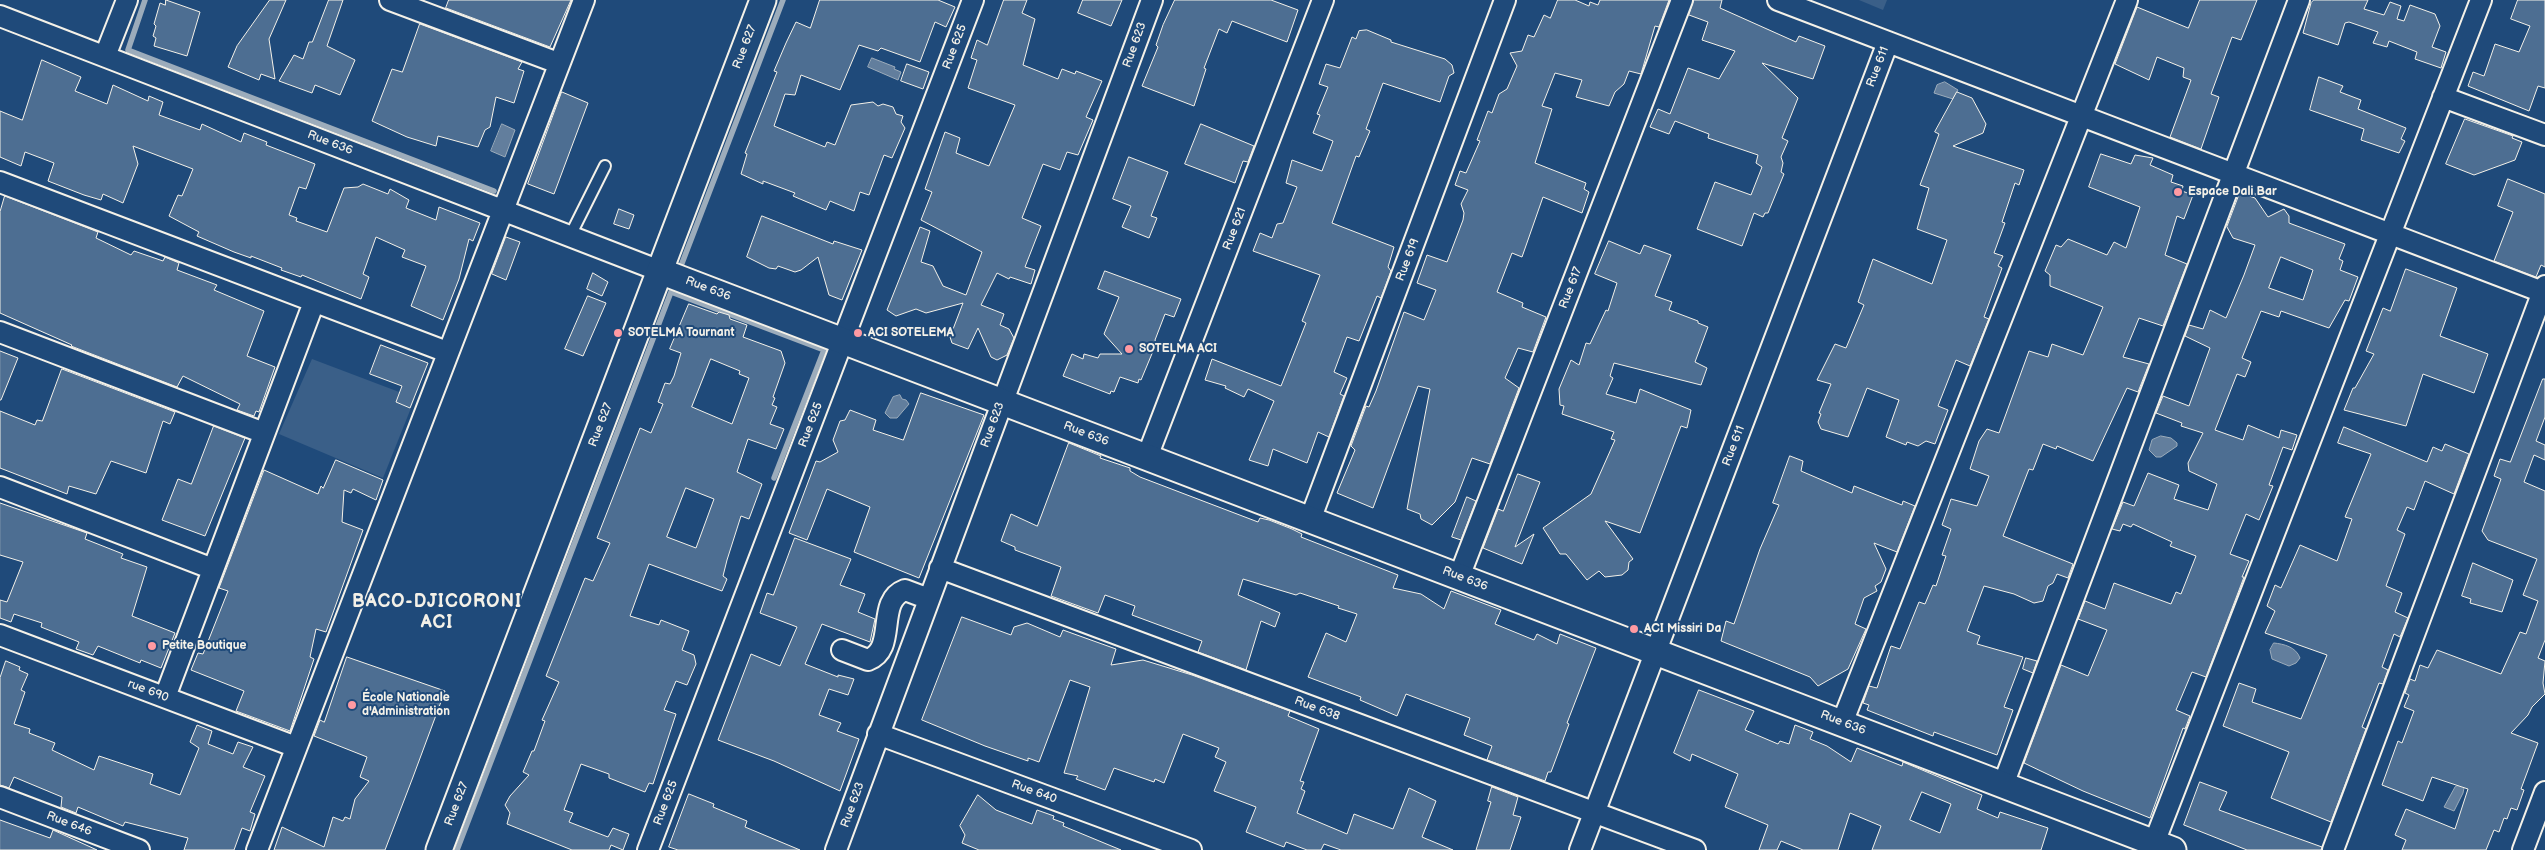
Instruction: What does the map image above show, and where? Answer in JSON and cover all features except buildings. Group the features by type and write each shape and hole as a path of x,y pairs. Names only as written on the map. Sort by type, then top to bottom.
{"street":[{"path":"105,56 126,0"},
{"path":"390,0 433,8 558,63"},
{"path":"257,850 558,63 584,0"},
{"name":"Rue 627","path":"439,850 763,0"},
{"name":"Rue 625","path":"648,850 973,0"},
{"name":"Rue 623","path":"836,850 1152,0"},
{"name":"Rue 621","path":"1147,457 1323,0"},
{"name":"Rue 619","path":"1310,520 1505,0"},
{"name":"Rue 617","path":"1459,577 1682,0"},
{"path":"1778,0 2390,234 2544,290 2333,850"},
{"path":"1842,723 2127,0"},
{"path":"2003,785 2299,0"},
{"path":"2164,846 2390,234 2481,0"},
{"name":"Rue 636","path":"0,16 660,271 2164,846"},
{"name":"Rue 611","path":"1580,850 1888,42"},
{"path":"2443,97 2545,135"},
{"path":"0,183 448,352"},
{"path":"164,697 314,302"},
{"path":"0,332 264,433"},
{"path":"0,487 213,569"},
{"name":"Rue 638","path":"940,568 1695,850"},
{"path":"842,650 868,660 876,657 882,650 892,600 898,593 905,590 929,599"},
{"name":"rue 690","path":"0,636 296,747"},
{"name":"Rue 640","path":"878,734 1191,850"},
{"path":"2523,850 2545,792"},
{"name":"Rue 646","path":"0,797 139,850"}],"lane":[{"path":"570,236 605,166"}],"shaded area":[{"path":"1859,0 1887,0 1883,10"},
{"path":"872,58 895,67 894,69 901,72 898,80 868,67"},
{"path":"1945,82 1958,90 1953,99 1934,93 1937,85"},
{"path":"502,124 515,130 505,157 491,151"},
{"path":"312,359 415,398 383,478 279,434"},
{"path":"900,395 909,404 897,418 890,418 885,413 893,397"},
{"path":"2161,436 2171,438 2177,443 2177,446 2161,457 2156,457 2149,450 2152,440"},
{"path":"2274,643 2286,645 2293,649 2300,658 2296,663 2289,666 2272,659 2270,650"},
{"path":"2465,783 2463,793 2454,811 2444,807 2455,787"}],"waterway":[{"path":"145,0 128,50 494,191"},
{"path":"679,271 783,0"},
{"path":"675,282 671,292 824,350 774,478"},
{"path":"457,850 671,292"}],"place":[{"name":"Espace Dali Bar","path":"2178,192"},
{"name":"SOTELMA Tournant","path":"618,333"},
{"name":"ACI SOTELEMA","path":"858,333"},
{"name":"SOTELMA ACI","path":"1129,349"},
{"name":"ACI Missiri Da","path":"1634,629"},
{"name":"Petite Boutique","path":"152,646"},
{"name":"École Nationale d'Administration","path":"352,705"}],"district":[{"name":"BACO-DJICORONI ACI","path":"437,612"}]}
